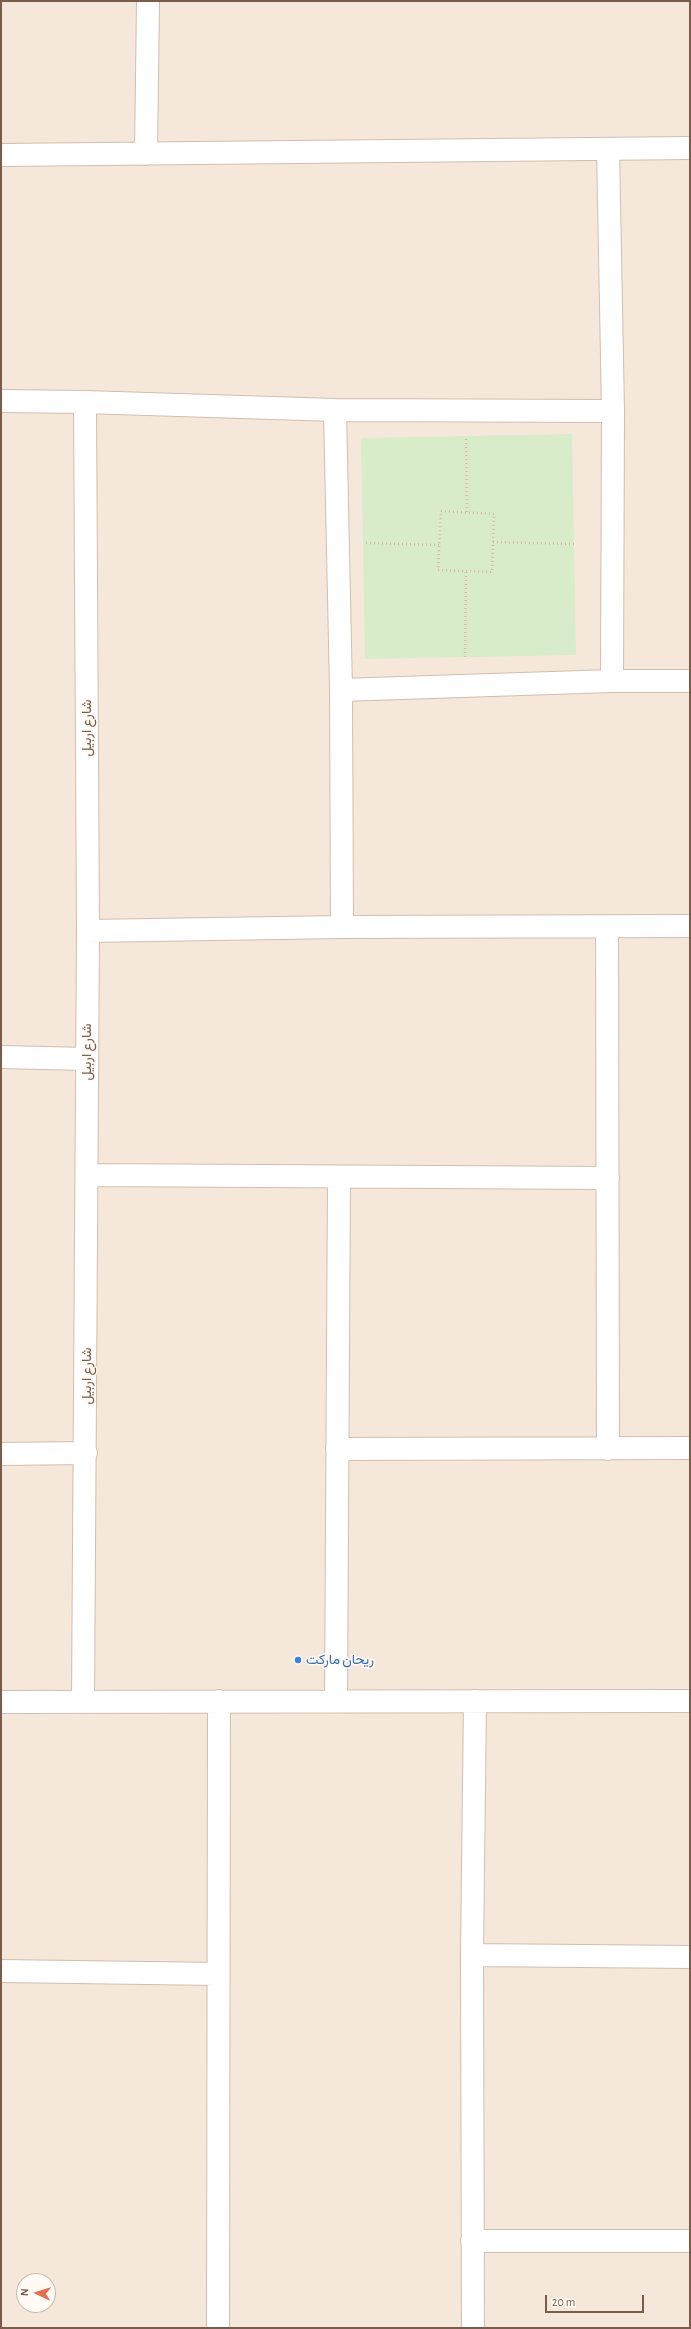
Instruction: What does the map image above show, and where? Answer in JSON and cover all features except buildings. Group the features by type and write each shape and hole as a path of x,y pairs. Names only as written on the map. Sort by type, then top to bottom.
{"street":[{"path":"146,154 148,1"},
{"path":"1,155 690,148"},
{"path":"608,149 613,411 612,681"},
{"path":"1,402 85,402 335,410 613,411"},
{"name":"شارع اربيل","path":"83,1702 88,1175 86,1059 88,931 85,402"},
{"path":"335,410 341,690 342,927"},
{"path":"341,690 612,681 690,681"},
{"path":"88,931 342,927 607,928 690,926"},
{"path":"607,928 608,1449"},
{"path":"1,1057 86,1059"},
{"path":"88,1175 608,1178"},
{"path":"336,1701 339,1177"},
{"path":"337,1449 690,1448"},
{"path":"1,1454 86,1453"},
{"path":"473,2328 472,1955 474,1701"},
{"path":"1,1702 690,1701"},
{"path":"218,2328 219,1702"},
{"path":"472,1955 690,1957"},
{"path":"1,1971 218,1974"},
{"path":"472,2241 690,2240"}],"path":[{"path":"465,410 467,512"},
{"path":"441,511 494,514 493,542 492,572 438,570 441,511"},
{"path":"493,542 574,544"},
{"path":"363,543 440,545"},
{"path":"465,657 466,571"}],"shaded area":[{"path":"1,1 690,1 690,2328 1,2328"}],"green space":[{"path":"572,434 576,655 365,659 361,438"}],"place":[{"name":"ريحان ماركت","path":"298,1660"}]}
